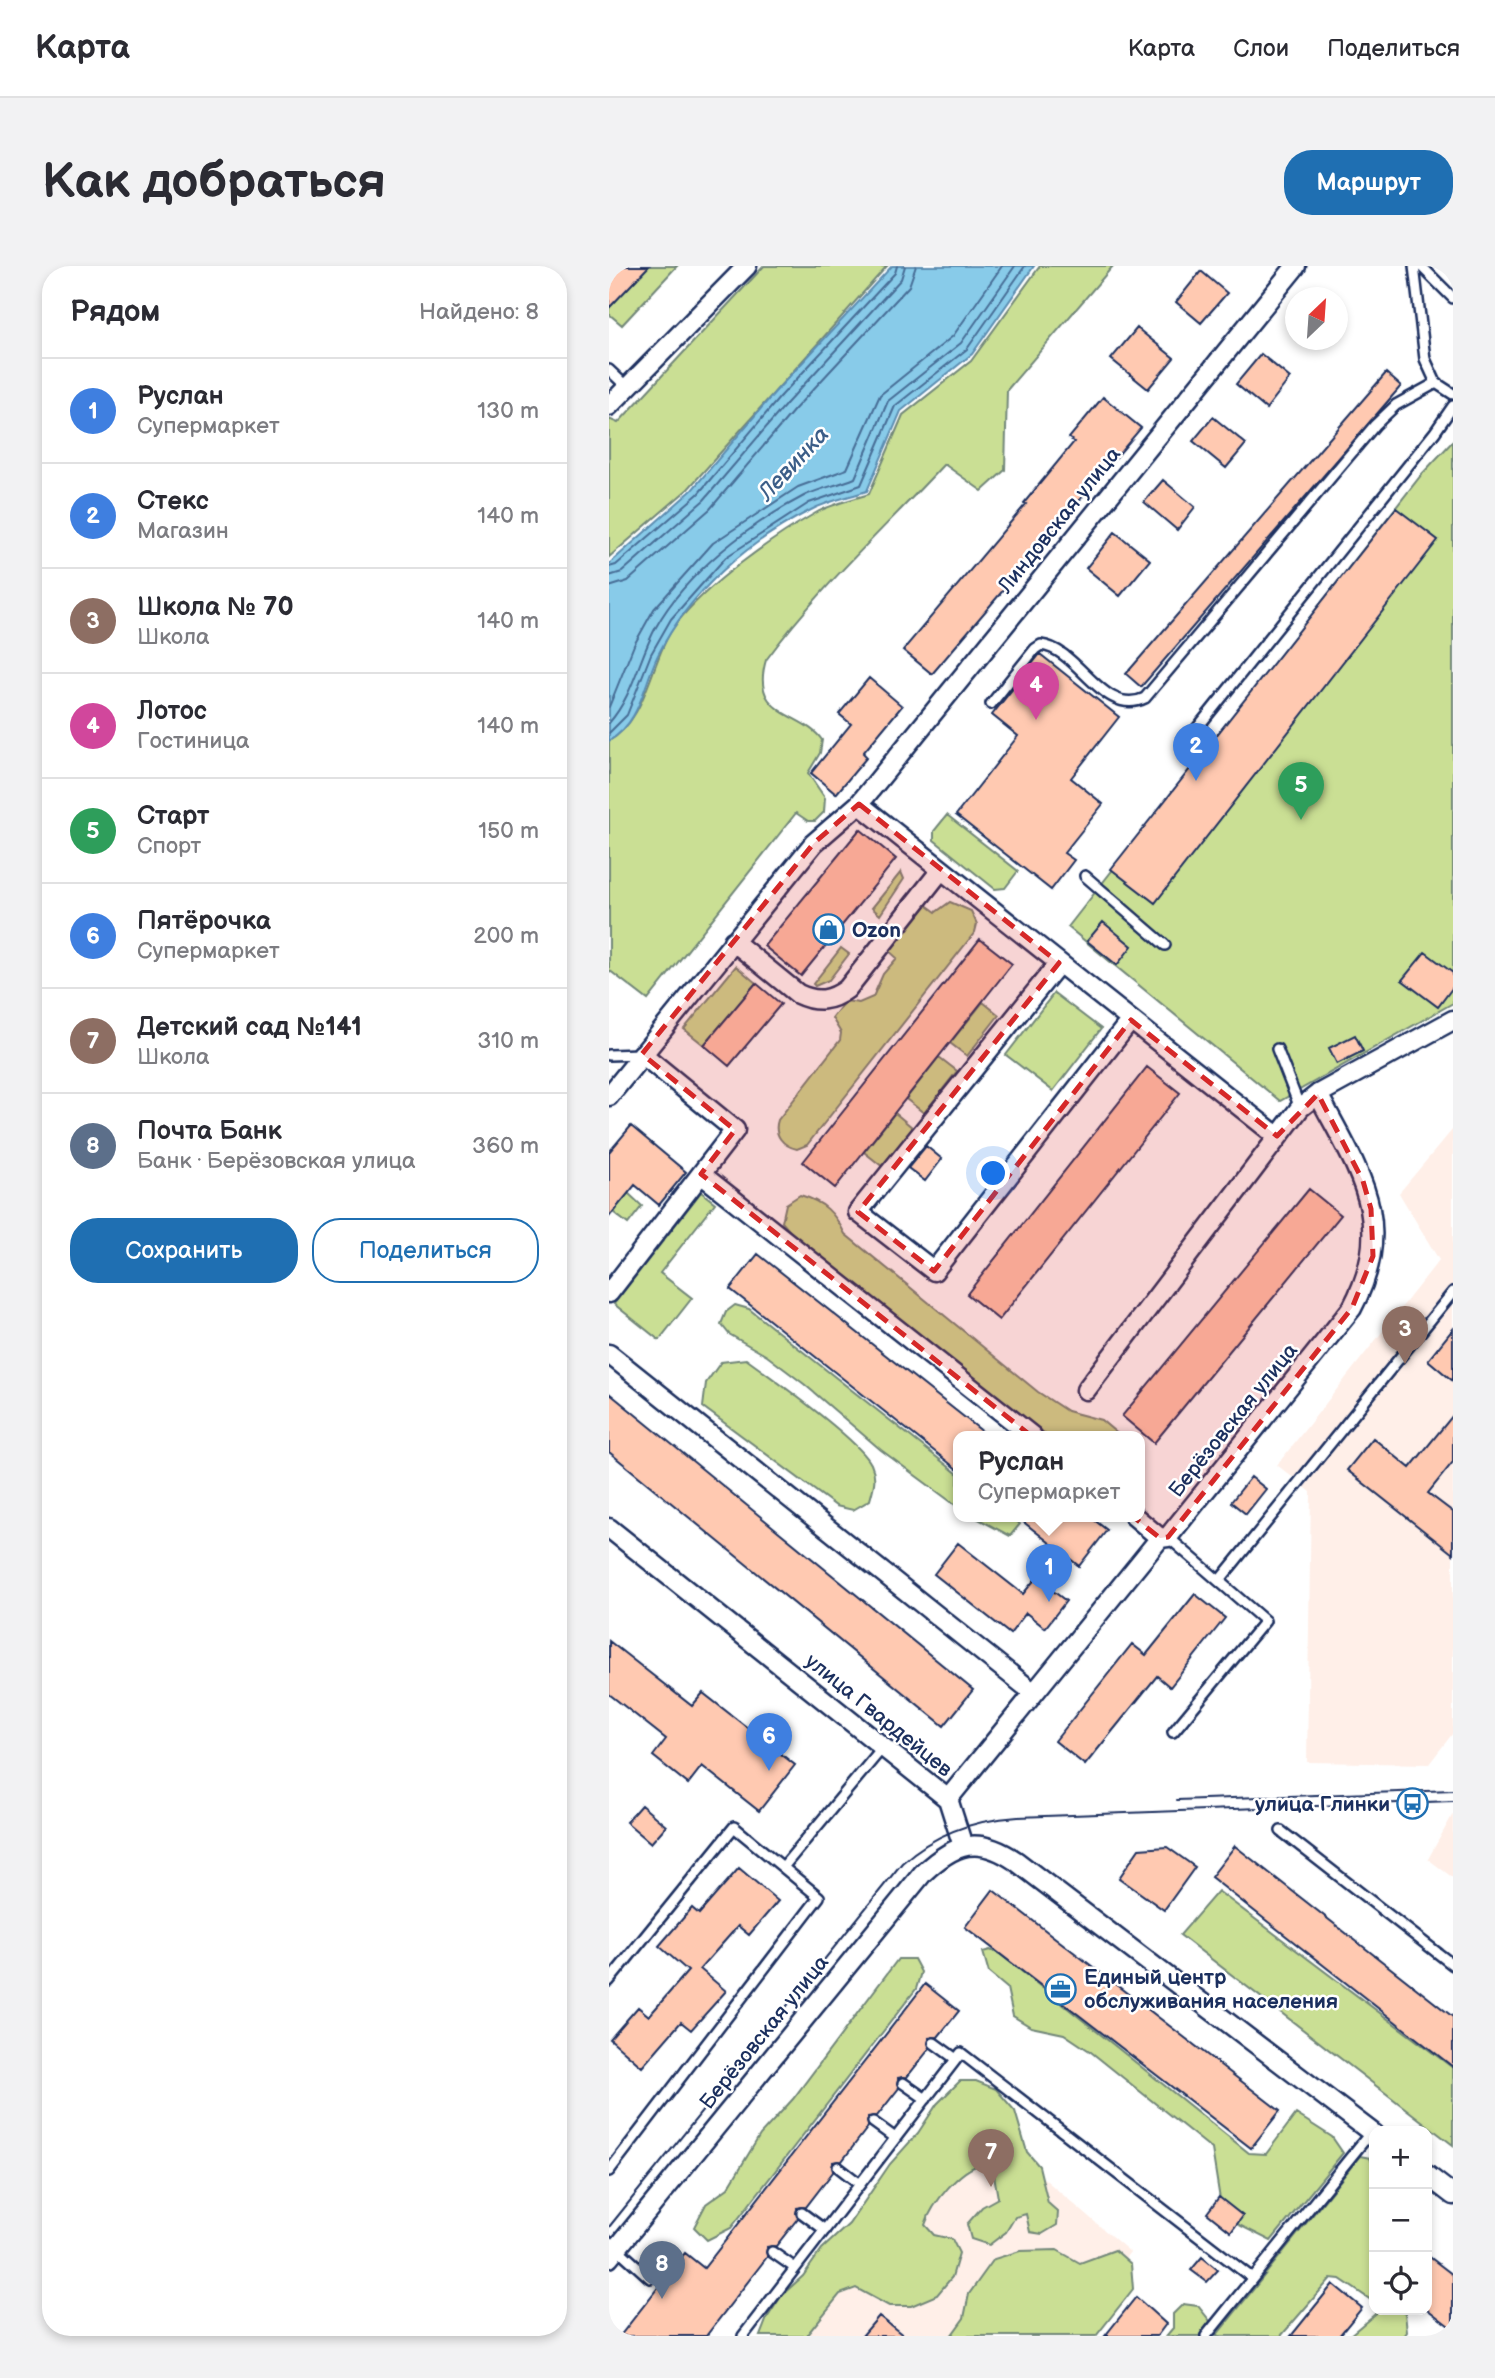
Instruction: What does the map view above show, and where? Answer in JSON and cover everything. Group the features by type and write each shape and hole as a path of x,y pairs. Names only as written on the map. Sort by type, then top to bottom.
{"street":[{"path":"609,406 747,266"},
{"name":"Линдовская улица","path":"609,1096 814,843 859,804 1296,266"},
{"path":"859,804 1277,1136"},
{"path":"733,941 799,994 811,1000 837,997 847,989 941,870"},
{"path":"1059,963 858,1212 934,1271 1131,1020"},
{"path":"1086,1390 1296,1112 1318,1094 1453,1020"},
{"path":"609,1293 734,1130 642,1054"},
{"name":"Берёзовская улица","path":"948,1799 1352,1308 1368,1274 1374,1239 1371,1209 1363,1181 1318,1094"},
{"path":"701,1174 1026,1431"},
{"path":"609,1354 1034,1693"},
{"path":"1142,1522 1164,1538"},
{"name":"улица Гвардейцев","path":"609,1528 948,1799 963,1846"},
{"path":"963,1846 990,1847 1016,1861 1369,2131"},
{"name":"Берёзовская улица","path":"612,2249 923,1873 950,1851 963,1846"},
{"path":"1432,2179 1453,2195"}],"lane":[{"path":"1414,266 1425,359 1436,383 1453,394"},
{"path":"1421,266 1453,298"},
{"path":"609,370 627,387"},
{"path":"991,704 1041,645 1055,650 1117,700 1136,702 1145,698 1375,425 1397,405 1436,383"},
{"path":"1190,737 1453,406"},
{"path":"1085,876 1165,944"},
{"path":"1277,1049 1296,1112"},
{"path":"609,1055 642,1054"},
{"path":"1219,1581 1453,1292"},
{"path":"1164,1538 1265,1621 1173,1732"},
{"path":"783,1867 883,1747"},
{"path":"609,1982 734,1827 819,1897 609,2171"},
{"path":"1281,1831 1453,1965"},
{"path":"934,2043 956,2059"},
{"path":"743,2336 961,2053 1252,2278"},
{"path":"903,2082 926,2099"},
{"path":"873,2122 895,2138"},
{"path":"1206,2336 1369,2137"},
{"path":"838,2167 860,2184"},
{"path":"802,2213 825,2230"},
{"path":"612,2249 650,2278"},
{"path":"772,2252 795,2268"}],"highlighted area":[{"path":"859,804 1059,963 858,1212 934,1271 1131,1020 1277,1136 1318,1094 1363,1181 1371,1209 1373,1256 1352,1308 1168,1537 1160,1538 701,1174 735,1130 642,1054 814,843"}],"shaded area":[{"path":"1453,1129 1453,1733 1429,1764 1307,1762 1311,1492 1277,1465 1439,1260 1399,1193"},
{"path":"1453,1814 1453,1878 1428,1859"},
{"path":"979,2123 1130,2252 1066,2336 781,2336"}],"green space":[{"path":"649,266 677,266 622,325 609,314 609,308"},
{"path":"764,266 887,266 688,489 609,557 609,419 618,423"},
{"path":"1040,266 1113,266 1007,390 1005,470 982,491 944,464 830,583 766,660 763,679 765,693 771,703 822,740 820,753 808,773 825,798 824,812 815,821 808,821 796,813 648,1000 609,970 609,741 633,718 668,637 689,608 741,563 797,524 827,508 869,494 903,415 971,361"},
{"path":"1453,441 1453,1003 1280,1101 1068,927 1422,474"},
{"path":"947,815 1018,871 1005,888 995,889 934,840 934,831"},
{"path":"901,872 904,879 880,915 872,908"},
{"path":"950,902 971,911 977,924 975,932 807,1145 797,1149 787,1145 778,1135 778,1120 840,1040 841,1033 832,1018 845,1001 859,1003 873,997 883,974 897,958 888,950 925,904 936,912"},
{"path":"841,948 849,954 829,980 815,986 813,984"},
{"path":"736,966 756,983 704,1045 684,1029"},
{"path":"1054,993 1101,1029 1053,1091 1006,1055"},
{"path":"983,1002 999,1015 967,1056 950,1043"},
{"path":"939,1057 957,1071 924,1113 906,1099"},
{"path":"895,1113 913,1128 883,1167 864,1152"},
{"path":"701,1192 715,1203 660,1273 692,1298 659,1340 614,1304"},
{"path":"628,1193 642,1206 628,1224 613,1212"},
{"path":"800,1195 816,1201 837,1220 845,1234 1038,1392 1067,1411 1101,1420 1114,1431 1042,1431 798,1241 782,1222 786,1204"},
{"path":"735,1305 749,1309 953,1470 953,1503 881,1450 767,1356 729,1334 721,1324 726,1312"},
{"path":"746,1359 813,1409 863,1453 874,1473 870,1500 853,1510 836,1506 703,1407 706,1383 721,1362"},
{"path":"984,1522 1018,1522 1020,1524 1010,1536"},
{"path":"1218,1891 1453,2068 1453,2145 1432,2129 1432,2126 1428,2126 1180,1935"},
{"path":"990,1950 1000,1954 1249,2153 1266,2154 1296,2114 1332,2137 1343,2153 1271,2241 1237,2224 1222,2212 1212,2149 1091,2052 1064,2034 1031,2027 1013,2016 1007,1988 989,1973 983,1952"},
{"path":"898,1959 914,1959 921,1972 916,1989 731,2228 707,2240 694,2227 706,2204 728,2188 760,2135 793,2099"},
{"path":"960,2081 976,2081 996,2089 1015,2111 1027,2152 1039,2166 1048,2203 1058,2212 1057,2225 1042,2234 1030,2232 1026,2214 1015,2217 1006,2232 989,2245 971,2239 967,2224 982,2207 998,2198 994,2175 982,2164 965,2173 948,2188 925,2225 934,2235 952,2239 959,2253 952,2277 937,2295 911,2306 889,2306 856,2288 840,2294 806,2336 760,2336 767,2318 782,2295 803,2276 822,2249 849,2224 890,2164 918,2133 937,2104"},
{"path":"1360,2156 1369,2158 1369,2299 1340,2279 1331,2278 1281,2336 1216,2336"},
{"path":"1057,2250 1080,2263 1115,2250 1131,2264 1133,2289 1096,2336 951,2336 964,2318 969,2294 994,2259 1020,2251"},
{"path":"1183,2304 1198,2306 1210,2321 1199,2336 1166,2336 1173,2328 1173,2314"},
{"path":"1374,2315 1405,2315 1407,2332 1404,2336 1349,2336"}],"water":[{"name":"Левинка","path":"892,266 1034,266 972,354 901,411 867,491 824,504 765,537 723,570 686,610 658,655 635,714 620,733 609,741 609,564 692,490 775,392"}],"building":[{"path":"609,266 649,266 609,308"},
{"path":"1201,271 1227,293 1201,323 1176,302"},
{"path":"1137,328 1174,358 1148,389 1111,359"},
{"path":"1261,354 1290,378 1266,409 1236,384"},
{"path":"1386,373 1401,386 1141,687 1126,674"},
{"path":"1103,397 1141,428 932,674 903,650 1026,504 1024,503 1074,442 1069,438"},
{"path":"1213,417 1246,444 1226,468 1193,441"},
{"path":"1163,480 1195,507 1177,530 1144,502"},
{"path":"1396,508 1438,540 1155,903 1111,869"},
{"path":"1115,532 1150,560 1120,596 1086,568"},
{"path":"1040,654 1119,717 1071,778 1103,804 1064,853 1074,860 1051,890 956,815 1018,736 992,715"},
{"path":"869,678 902,706 863,753 867,757 836,794 811,773 851,724 839,714"},
{"path":"860,829 896,859 801,976 764,946"},
{"path":"1103,922 1132,946 1117,965 1087,941"},
{"path":"980,939 1012,964 835,1188 803,1162"},
{"path":"1425,952 1453,973 1453,987 1438,1007 1402,980"},
{"path":"756,983 781,1004 729,1066 704,1045"},
{"path":"1355,1035 1363,1051 1337,1064 1329,1048"},
{"path":"1147,1067 1180,1093 999,1320 967,1294"},
{"path":"631,1126 686,1172 659,1205 635,1185 609,1217 609,1152"},
{"path":"926,1146 942,1159 925,1181 908,1168"},
{"path":"1309,1189 1341,1215 1154,1443 1145,1435 1145,1431 1140,1431 1122,1416"},
{"path":"758,1254 982,1431 953,1431 953,1466 730,1289"},
{"path":"1453,1329 1453,1381 1428,1360"},
{"path":"609,1393 973,1690 944,1726 609,1452"},
{"path":"1453,1415 1453,1462 1428,1493 1453,1512 1453,1554 1347,1470 1373,1438 1410,1468"},
{"path":"1251,1477 1266,1489 1246,1514 1231,1502"},
{"path":"1024,1522 1097,1522 1107,1530 1079,1566"},
{"path":"958,1543 1023,1594 1036,1578 1066,1601 1045,1628 1026,1613 1010,1634 934,1574"},
{"path":"1195,1594 1225,1618 1170,1687 1157,1676 1085,1765 1055,1741 1132,1644 1146,1655"},
{"path":"609,1641 692,1706 703,1693 795,1765 759,1811 702,1766 688,1784 653,1756 666,1739 609,1694"},
{"path":"641,1805 666,1826 651,1843 626,1822"},
{"path":"1235,1846 1453,2017 1453,2067 1211,1877"},
{"path":"1167,1847 1195,1867 1164,1910 1119,1878 1139,1849"},
{"path":"739,1868 778,1901 749,1935 738,1926 700,1969 726,1991 691,2030 681,2022 642,2067 610,2039 638,2007 649,2016 688,1971 659,1946 692,1908 699,1914"},
{"path":"993,1890 1280,2111 1251,2148 965,1927"},
{"path":"925,1984 959,2011 938,2037 929,2038 930,2048 907,2077 898,2078 899,2088 877,2116 868,2117 868,2127 842,2161 833,2162 833,2172 806,2207 797,2208 798,2218 776,2246 767,2247 767,2257 706,2336 620,2336 685,2253 704,2268"},
{"path":"1219,2197 1243,2216 1231,2232 1207,2213"},
{"path":"1202,2257 1218,2270 1207,2282 1191,2270"},
{"path":"1432,2259 1453,2275 1453,2329 1432,2313"},
{"path":"1333,2284 1362,2308 1339,2336 1291,2336"},
{"path":"1136,2297 1166,2324 1157,2336 1105,2336"},
{"path":"879,2316 904,2336 862,2336"}],"tram line":[{"path":"1177,1800 1453,1790"},
{"path":"609,2227 902,1863 942,1836 986,1821 1018,1817 1453,1801"}],"place":[{"name":"Лотос","path":"1036,720"},
{"name":"Стекс","path":"1196,781"},
{"name":"Старт","path":"1301,820"},
{"name":"Ozon","path":"829,930"},
{"name":"Школа № 70","path":"1405,1364"},
{"name":"Руслан","path":"1049,1602"},
{"name":"Пятёрочка","path":"769,1771"},
{"name":"улица Глинки","path":"1413,1804"},
{"name":"Единый центр обслуживания населения","path":"1061,1989"},
{"name":"Детский сад №141","path":"991,2187"},
{"name":"Почта Банк","path":"662,2299"}]}
